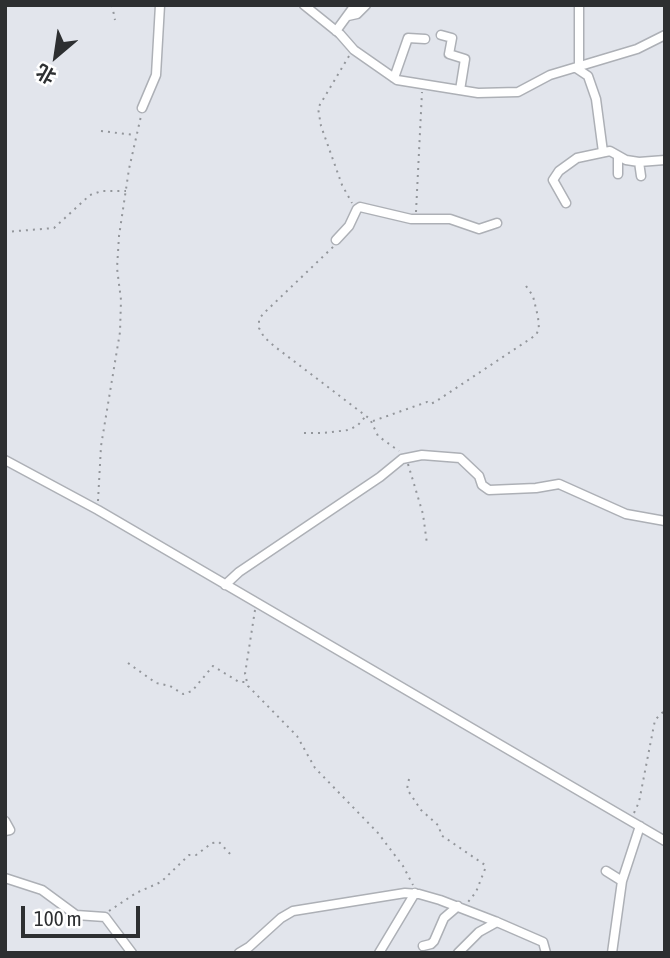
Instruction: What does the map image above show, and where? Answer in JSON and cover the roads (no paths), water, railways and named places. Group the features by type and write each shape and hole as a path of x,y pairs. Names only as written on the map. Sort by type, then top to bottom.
{"street":[{"path":"142,108 156,75 160,5"},
{"path":"304,5 354,49 394,78 488,93 518,92 550,75 637,49 665,35"},
{"path":"336,32 355,5"},
{"path":"348,16 356,14 366,5"},
{"path":"577,67 579,5"},
{"path":"441,35 452,38 449,54 465,59 460,90"},
{"path":"394,78 408,38 425,39"},
{"path":"577,67 584,71 596,99 603,152"},
{"path":"566,203 554,185 555,175 577,158 610,151 639,162 665,160"},
{"path":"618,156 618,174"},
{"path":"639,162 640,176"},
{"path":"336,240 349,226 360,207 416,219 450,219 479,229 497,223"},
{"path":"225,585 239,572 380,477 402,459 422,455 460,458 489,490 559,484 626,514 665,521"},
{"path":"5,460 98,509 665,841"},
{"path":"5,821 10,830 5,831"},
{"path":"612,953 622,881 640,826"},
{"path":"606,871 622,881"},
{"path":"5,878 42,890 76,915 102,916 132,953"},
{"path":"239,953 293,911 398,893 415,893 460,907 542,942 546,953"},
{"path":"379,953 415,893"},
{"path":"428,948 437,935 443,918 460,907"},
{"path":"457,953 479,932 497,922"}]}
